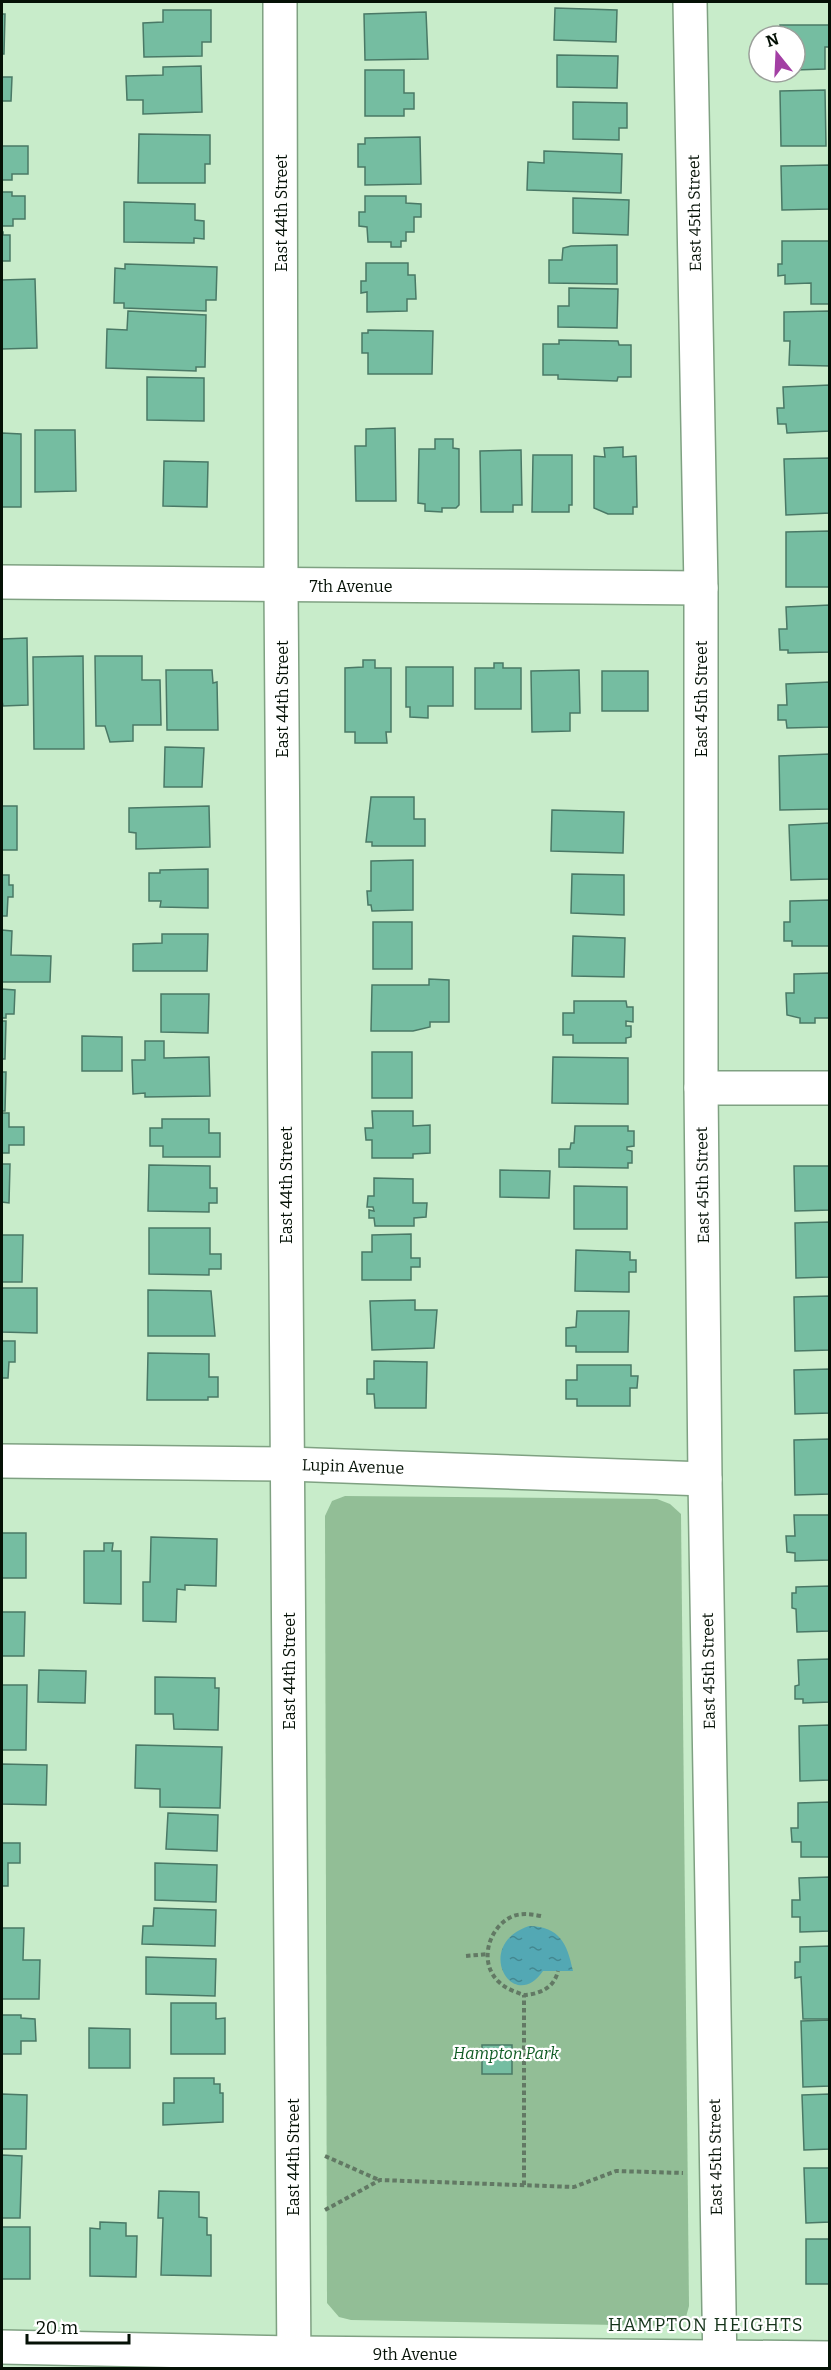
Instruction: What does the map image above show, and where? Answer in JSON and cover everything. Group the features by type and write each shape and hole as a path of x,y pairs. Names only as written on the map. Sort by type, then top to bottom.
{"street":[{"name":"East 44th Street","path":"280,2 281,586 294,2361"},
{"name":"East 45th Street","path":"690,2 701,588 701,1088 705,1479 720,2362"},
{"name":"7th Avenue","path":"2,582 701,588"},
{"path":"701,1088 830,1088"},
{"name":"Lupin Avenue","path":"2,1461 288,1464 705,1479"},
{"name":"9th Avenue","path":"2,2347 294,2361 720,2362 830,2358"}],"path":[{"path":"541,1916 528,1914 514,1916 502,1923 488,1945 491,1971 499,1982 524,1995 545,1990 556,1979 558,1971"},
{"path":"466,1956 488,1954"},
{"path":"524,1995 524,2185"},
{"path":"292,2142 380,2180 574,2187 616,2171 716,2174"},
{"path":"293,2227 380,2180"}],"green space":[{"name":"Hampton Park","path":"345,1496 657,1499 670,1504 681,1514 689,2306 686,2317 673,2326 351,2320 339,2317 327,2303 325,1516 332,1501"}],"water":[{"path":"529,1926 548,1930 560,1938 568,1952 573,1971 543,1971 531,1982 520,1985 510,1981 503,1972 500,1960 503,1947 512,1935"}],"building":[{"path":"555,8 617,10 616,42 554,40"},
{"path":"163,10 211,10 211,42 202,42 202,56 144,57 143,23 163,22"},
{"path":"426,12 428,59 365,60 364,14"},
{"path":"2,14 5,14 4,54 2,54"},
{"path":"807,25 830,25 830,47 825,47 825,69 807,70"},
{"path":"557,55 618,56 617,88 557,87"},
{"path":"201,66 202,112 143,114 143,100 127,100 126,76 163,75 163,67"},
{"path":"365,70 404,70 404,93 414,93 414,109 404,109 404,116 365,116"},
{"path":"2,77 12,77 11,101 2,101"},
{"path":"825,90 826,146 781,146 780,91"},
{"path":"573,102 627,103 627,128 619,128 619,140 573,139"},
{"path":"139,134 210,135 210,164 205,164 205,183 138,183"},
{"path":"420,137 421,184 365,185 365,167 358,167 358,144 365,144 365,138"},
{"path":"2,146 28,146 28,174 12,174 12,180 2,180"},
{"path":"544,151 622,154 621,193 527,190 528,162 544,163"},
{"path":"830,165 830,209 782,210 781,166"},
{"path":"2,192 12,192 12,196 25,196 25,219 13,219 13,226 2,226"},
{"path":"365,196 406,196 406,203 421,204 421,217 414,217 414,232 406,232 406,241 401,241 401,247 391,247 391,242 368,242 367,227 359,226 359,212 365,212"},
{"path":"573,198 629,200 628,235 573,233"},
{"path":"124,202 195,204 195,220 204,221 204,239 194,238 194,243 124,242"},
{"path":"2,232 3,235 10,235 10,261 2,261"},
{"path":"782,241 830,241 830,304 811,304 811,283 785,284 785,275 778,276 778,264 782,264"},
{"path":"617,245 617,284 549,283 549,260 562,260 563,248"},
{"path":"366,263 408,263 408,275 415,275 416,299 407,299 407,311 367,312 367,292 361,293 361,281 366,281"},
{"path":"125,264 217,267 216,300 206,300 206,311 124,308 124,303 114,303 115,268 125,269"},
{"path":"35,279 37,348 2,349 2,280"},
{"path":"569,288 618,289 617,328 558,327 558,306 569,306"},
{"path":"128,311 206,315 205,367 196,367 196,371 106,368 107,329 127,330"},
{"path":"830,311 830,366 789,365 790,341 784,341 784,312"},
{"path":"368,330 433,331 432,374 368,374 368,353 362,353 362,333 368,333"},
{"path":"559,340 618,341 619,345 631,345 631,377 618,377 617,381 558,379 558,375 543,375 543,344 559,344"},
{"path":"147,377 204,378 204,421 147,420"},
{"path":"830,385 830,431 787,433 786,424 778,424 777,408 784,408 783,387"},
{"path":"395,428 396,501 356,501 355,446 366,446 366,429"},
{"path":"35,430 75,430 76,491 35,492"},
{"path":"2,433 21,434 21,507 2,507"},
{"path":"435,439 453,439 453,448 459,449 459,505 456,508 442,508 442,512 425,511 425,504 418,503 419,449 435,449"},
{"path":"623,447 623,457 636,456 637,507 633,507 633,514 608,514 594,508 594,456 605,457 604,448"},
{"path":"521,450 522,505 513,505 513,512 481,512 480,451"},
{"path":"533,455 572,455 572,505 569,505 569,512 532,512"},
{"path":"830,458 830,513 786,515 784,459"},
{"path":"164,461 208,462 207,507 163,506"},
{"path":"830,531 830,587 786,587 786,532"},
{"path":"830,605 830,652 788,653 788,650 780,650 779,629 787,629 786,607"},
{"path":"27,638 28,705 3,706 2,639"},
{"path":"83,656 84,749 34,749 33,657"},
{"path":"95,656 142,656 142,680 160,680 161,725 133,725 133,741 110,742 105,726 96,726"},
{"path":"363,660 375,660 375,668 391,668 391,732 386,732 387,743 355,743 355,732 345,732 345,668 363,667"},
{"path":"494,663 503,663 503,668 521,668 521,709 475,709 475,668 494,668"},
{"path":"406,667 453,667 453,706 428,706 428,718 410,717 410,707 406,707"},
{"path":"166,670 212,670 213,683 217,682 218,730 167,730"},
{"path":"579,670 580,713 570,713 570,731 532,732 531,671"},
{"path":"602,671 648,671 648,711 602,711"},
{"path":"830,682 830,727 787,728 786,720 778,720 778,705 787,705 786,684"},
{"path":"165,747 204,748 202,787 164,787"},
{"path":"830,754 830,809 780,810 779,756"},
{"path":"371,797 414,797 414,819 425,819 425,846 372,846 372,842 366,842"},
{"path":"2,806 17,806 17,850 2,850"},
{"path":"209,806 210,847 136,849 136,833 129,832 129,808"},
{"path":"552,810 624,812 623,853 551,851"},
{"path":"830,823 830,879 791,880 789,825"},
{"path":"413,860 413,910 372,911 371,905 368,905 367,891 371,891 371,861"},
{"path":"208,869 208,908 160,907 161,901 149,901 149,873 160,873 160,870"},
{"path":"572,874 624,875 624,915 571,913"},
{"path":"2,875 9,875 9,885 13,885 13,897 8,897 7,916 2,916"},
{"path":"830,900 830,946 792,946 792,941 784,941 784,922 790,922 790,901"},
{"path":"373,922 412,922 412,969 373,969"},
{"path":"2,930 12,931 11,955 51,956 50,982 2,982"},
{"path":"162,934 208,934 207,971 133,971 133,944 162,943"},
{"path":"573,936 625,938 624,977 572,976"},
{"path":"830,973 830,1018 815,1018 815,1023 800,1023 800,1018 787,1015 786,993 794,993 794,974"},
{"path":"429,979 449,980 449,1022 430,1022 430,1027 413,1031 371,1031 372,985 429,985"},
{"path":"2,989 15,990 14,1014 6,1014 6,1018 2,1018"},
{"path":"161,994 209,994 208,1033 161,1032"},
{"path":"574,1001 626,1001 627,1007 633,1007 633,1022 626,1021 626,1026 631,1026 631,1037 626,1038 626,1043 573,1043 573,1035 563,1035 563,1013 574,1013"},
{"path":"2,1021 6,1021 5,1059 2,1059"},
{"path":"82,1036 122,1037 122,1071 82,1071"},
{"path":"145,1041 164,1041 164,1058 209,1057 210,1096 145,1097 145,1093 133,1094 132,1060 145,1060"},
{"path":"372,1052 412,1052 412,1098 372,1098"},
{"path":"553,1057 628,1058 628,1104 552,1103"},
{"path":"2,1072 6,1072 5,1111 2,1111"},
{"path":"372,1111 413,1111 413,1126 430,1125 430,1153 413,1154 413,1158 372,1158 372,1140 366,1140 365,1128 373,1128"},
{"path":"2,1113 9,1113 9,1127 24,1127 24,1145 9,1145 9,1153 2,1153"},
{"path":"162,1119 209,1119 209,1133 220,1133 220,1157 163,1157 163,1146 150,1146 150,1128 162,1128"},
{"path":"575,1126 628,1126 628,1131 634,1131 634,1146 627,1147 627,1150 632,1151 632,1163 628,1163 628,1168 559,1167 559,1149 570,1149 571,1143 574,1143"},
{"path":"2,1164 10,1164 9,1203 2,1202"},
{"path":"149,1165 210,1166 210,1188 217,1188 217,1203 209,1203 209,1212 148,1211"},
{"path":"794,1166 830,1166 830,1210 795,1211"},
{"path":"500,1170 550,1171 549,1198 500,1197"},
{"path":"374,1178 413,1179 413,1203 427,1203 426,1217 414,1218 414,1226 375,1226 374,1218 369,1218 369,1210 374,1211 373,1207 367,1207 368,1196 374,1196"},
{"path":"574,1186 627,1187 627,1229 574,1229"},
{"path":"830,1222 830,1277 796,1278 795,1223"},
{"path":"149,1228 210,1228 210,1254 221,1254 221,1269 209,1269 209,1275 149,1274"},
{"path":"411,1234 411,1258 420,1258 420,1267 411,1267 411,1280 362,1280 362,1252 372,1252 372,1235"},
{"path":"2,1235 23,1235 22,1282 2,1282"},
{"path":"576,1250 630,1252 630,1260 636,1260 636,1272 629,1272 629,1292 575,1291"},
{"path":"2,1288 37,1288 37,1333 2,1332"},
{"path":"148,1290 211,1291 215,1336 148,1336"},
{"path":"830,1296 830,1350 795,1351 794,1297"},
{"path":"415,1300 415,1310 437,1310 434,1348 372,1350 370,1301"},
{"path":"577,1311 629,1311 628,1352 576,1352 576,1346 566,1346 566,1328 576,1327"},
{"path":"2,1341 15,1341 15,1362 9,1362 8,1378 2,1378"},
{"path":"148,1353 209,1354 209,1377 218,1377 218,1397 208,1397 208,1400 147,1400"},
{"path":"374,1361 427,1362 426,1408 375,1408 374,1394 367,1394 367,1379 374,1379"},
{"path":"577,1365 631,1365 631,1376 638,1376 637,1388 630,1388 630,1406 577,1406 577,1399 566,1399 566,1380 577,1380"},
{"path":"830,1369 830,1413 795,1414 794,1370"},
{"path":"830,1439 830,1494 795,1495 794,1440"},
{"path":"794,1515 830,1515 830,1560 795,1561 795,1553 787,1552 786,1536 795,1536"},
{"path":"2,1533 26,1533 26,1578 2,1578"},
{"path":"151,1537 217,1539 216,1586 185,1585 185,1590 177,1589 176,1622 143,1621 143,1582 150,1582"},
{"path":"104,1543 113,1543 112,1551 121,1551 121,1604 84,1603 84,1551 104,1551"},
{"path":"830,1586 830,1631 797,1632 796,1609 792,1608 792,1593 796,1593 796,1587"},
{"path":"2,1612 25,1612 24,1656 2,1656"},
{"path":"830,1659 830,1702 803,1703 803,1699 795,1699 795,1686 799,1685 798,1660"},
{"path":"39,1670 86,1671 85,1703 38,1702"},
{"path":"155,1677 215,1678 215,1688 219,1688 218,1730 174,1729 173,1714 155,1714"},
{"path":"2,1685 27,1685 26,1750 2,1750"},
{"path":"830,1725 830,1780 800,1781 799,1726"},
{"path":"136,1745 222,1747 220,1808 160,1807 160,1789 135,1788"},
{"path":"2,1764 47,1765 46,1805 2,1804"},
{"path":"830,1802 830,1857 801,1857 801,1842 792,1842 791,1828 798,1828 798,1803"},
{"path":"168,1813 218,1815 217,1851 166,1849"},
{"path":"2,1843 20,1843 20,1863 8,1863 8,1886 2,1886"},
{"path":"155,1863 217,1865 216,1902 155,1900"},
{"path":"830,1877 830,1931 800,1932 800,1917 792,1917 792,1900 800,1900 799,1878"},
{"path":"154,1908 216,1910 215,1946 142,1944 143,1926 153,1926"},
{"path":"2,1928 24,1928 23,1960 40,1960 39,1999 2,1999"},
{"path":"830,1946 830,2019 803,2019 801,1977 795,1978 795,1962 800,1962 800,1947"},
{"path":"146,1957 216,1959 215,1996 146,1994"},
{"path":"171,2003 216,2003 216,2019 225,2018 225,2054 171,2054"},
{"path":"2,2015 21,2015 21,2018 35,2019 36,2041 21,2041 21,2054 2,2054"},
{"path":"830,2020 830,2086 803,2087 801,2021"},
{"path":"89,2028 130,2029 130,2068 89,2068"},
{"path":"482,2045 512,2045 512,2074 482,2074"},
{"path":"174,2078 214,2078 214,2084 220,2084 220,2093 223,2093 223,2122 163,2125 163,2103 174,2103"},
{"path":"2,2094 27,2095 26,2149 2,2149"},
{"path":"830,2094 830,2149 804,2150 802,2095"},
{"path":"2,2155 22,2156 20,2218 2,2218"},
{"path":"804,2168 830,2168 830,2222 806,2223"},
{"path":"159,2191 199,2192 199,2217 207,2218 207,2235 211,2235 211,2276 161,2275 163,2218 158,2218"},
{"path":"100,2222 126,2223 126,2236 137,2236 136,2277 90,2276 90,2228 100,2229"},
{"path":"2,2227 30,2227 30,2279 2,2279"},
{"path":"806,2239 830,2239 830,2284 806,2284"}],"district":[{"name":"HAMPTON HEIGHTS","path":"706,2325"}]}
